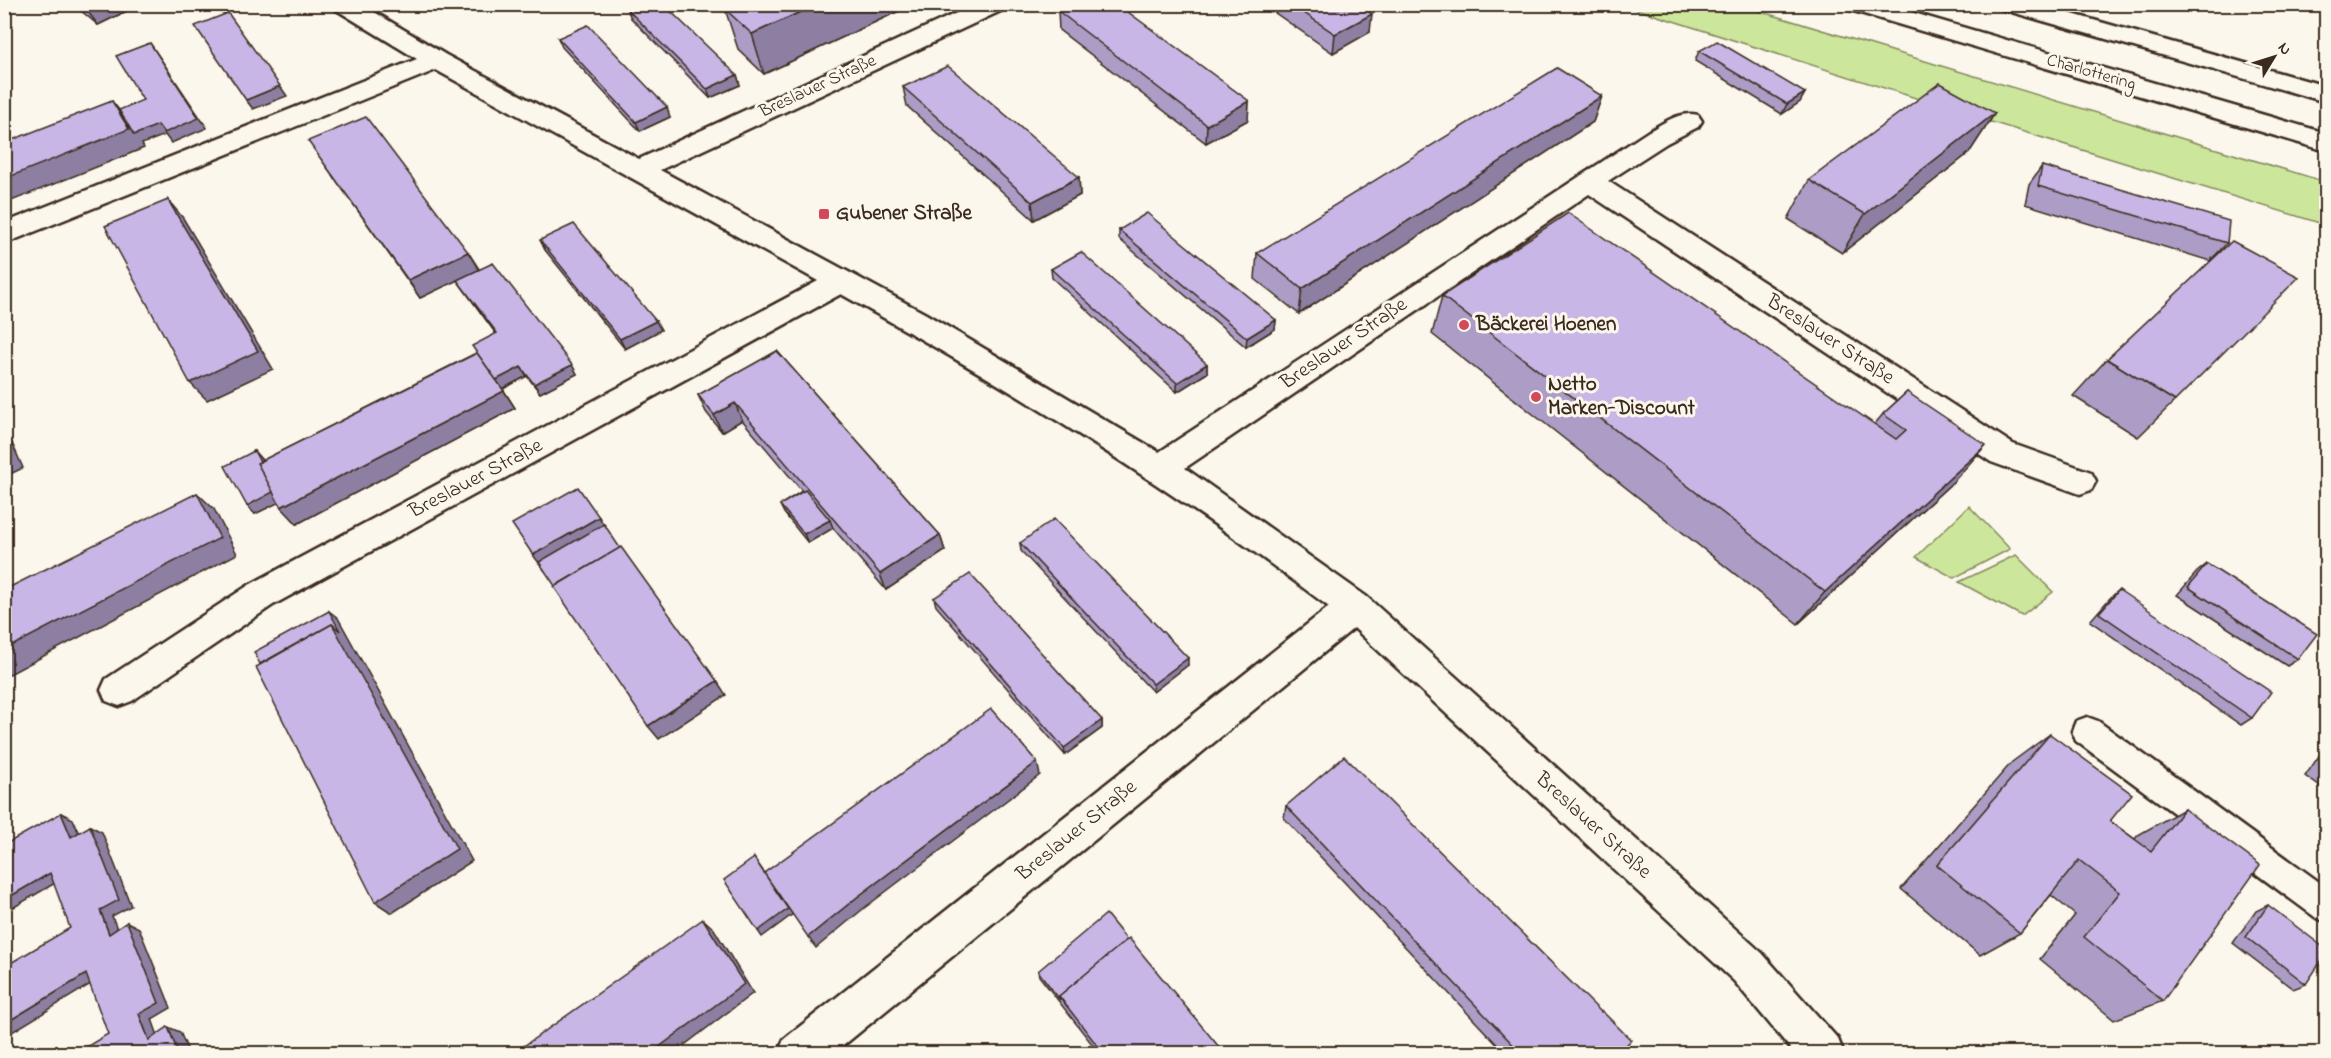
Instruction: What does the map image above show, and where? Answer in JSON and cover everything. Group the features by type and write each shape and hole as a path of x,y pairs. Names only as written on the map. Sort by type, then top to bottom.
{"main road":[{"name":"Breslauer Straße","path":"343,4 437,60 926,328 1160,468 1299,565 1355,607 1748,967 1823,1053"},
{"name":"Breslauer Straße","path":"638,170 997,4"},
{"name":"Charlottering","path":"1855,4 2326,142"},
{"path":"2009,4 2326,94"},
{"path":"2193,56 2326,84"},
{"path":"4,234 437,60"},
{"name":"Breslauer Straße","path":"1160,468 1589,181 1658,137 1689,121"},
{"name":"Breslauer Straße","path":"1589,181 2002,453 2080,481"},
{"name":"Breslauer Straße","path":"119,690 261,595 842,281"},
{"name":"Breslauer Straße","path":"799,1053 1355,607"}],"lane":[{"path":"2087,731 2326,906"}],"green space":[{"path":"1623,5 1739,5 2326,182 2326,225 1988,121"},
{"path":"1969,506 2010,549 1954,578 1916,557"},
{"path":"2016,555 2053,592 2022,616 1959,582"}],"building":[{"path":"637,4 663,4 737,75 707,89 627,9"},
{"path":"737,4 818,4 752,34 725,9"},
{"path":"1072,4 1117,4 1249,101 1207,125 1058,11"},
{"path":"1291,4 1358,4 1372,14 1335,34"},
{"path":"228,13 280,86 246,100 195,26"},
{"path":"588,25 667,107 636,122 558,38"},
{"path":"1717,41 1805,93 1787,104 1699,51"},
{"path":"150,43 199,118 164,133 158,125 134,135 119,110 143,100 116,56"},
{"path":"948,66 1079,177 1032,202 903,87"},
{"path":"1557,68 1602,96 1302,289 1257,253"},
{"path":"1940,83 1995,113 1865,214 1809,180"},
{"path":"112,101 129,129 4,179 4,143"},
{"path":"366,117 468,252 408,280 308,141"},
{"path":"2042,166 2229,221 2227,243 2038,186"},
{"path":"168,200 258,351 190,383 105,226"},
{"path":"1147,213 1276,320 1247,338 1119,230"},
{"path":"1568,213 1896,439 1906,430 1883,414 1907,392 1986,445 1825,592 1442,296"},
{"path":"574,224 656,321 620,339 540,240"},
{"path":"2232,241 2299,277 2175,401 2107,359"},
{"path":"1081,252 1207,364 1177,383 1051,269"},
{"path":"493,263 572,365 534,384 521,367 496,380 472,346 497,333 457,280"},
{"path":"777,351 940,535 880,574 735,403 714,415 698,395"},
{"path":"477,353 504,391 281,507 257,463"},
{"path":"254,451 260,462 257,463 273,492 247,506 225,466"},
{"path":"578,487 599,517 533,555 512,524"},
{"path":"805,490 830,520 804,534 780,505"},
{"path":"197,493 220,538 4,650 4,590"},
{"path":"1054,519 1188,658 1153,684 1020,543"},
{"path":"604,524 620,548 555,586 539,562"},
{"path":"621,547 717,681 648,726 554,587"},
{"path":"2207,564 2317,634 2298,659 2188,587"},
{"path":"970,574 1102,720 1064,748 934,598"},
{"path":"2119,590 2271,692 2252,718 2099,613"},
{"path":"329,611 340,631 332,624 260,664 254,652"},
{"path":"332,624 457,849 375,902 256,667"},
{"path":"991,709 1037,762 856,898 808,937 764,873"},
{"path":"2050,734 2132,794 2110,821 2151,851 2184,809 2260,865 2163,1001 2084,937 2120,892 2079,860 2020,933 1937,865"},
{"path":"1344,756 1631,1040 1619,1053 1521,1053 1286,806"},
{"path":"61,813 71,837 90,826 119,900 100,910 109,934 127,922 159,1003 139,1014 149,1040 168,1027 178,1053 76,1053 108,1034 86,974 4,1024 4,967 70,928 50,873 4,900 4,845"},
{"path":"754,858 788,909 758,931 724,880"},
{"path":"2268,905 2326,949 2326,954 2306,984 2246,937"},
{"path":"1106,914 1127,940 1059,996 1060,1000 1038,971"},
{"path":"703,919 744,984 651,1053 514,1053"},
{"path":"1129,938 1224,1053 1103,1053 1059,996"}],"place":[{"name":"Gubener Straße","path":"824,214"},
{"name":"Bäckerei Hoenen","path":"1464,325"},
{"name":"Netto Marken-Discount","path":"1536,397"}]}
